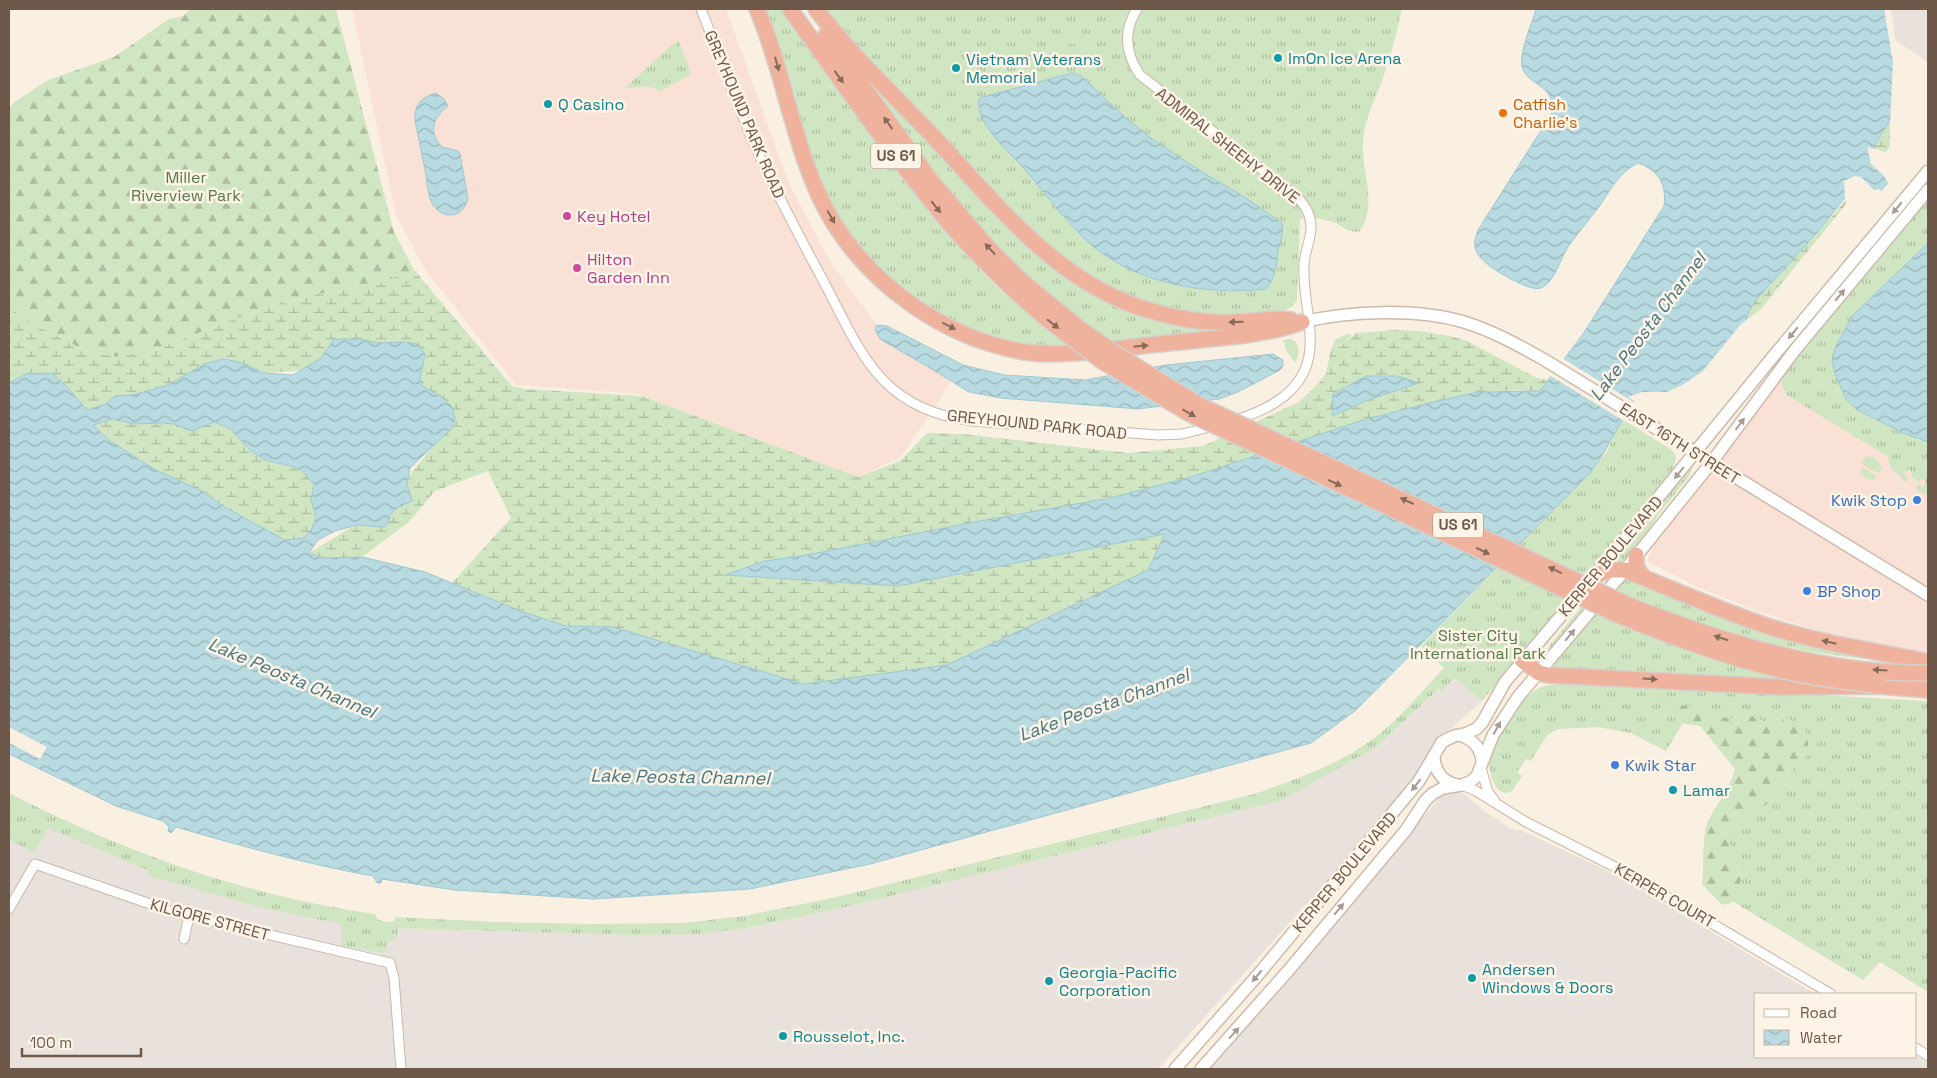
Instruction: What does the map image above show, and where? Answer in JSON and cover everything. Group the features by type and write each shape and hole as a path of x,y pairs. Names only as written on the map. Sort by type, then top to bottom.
{"highway":[{"path":"757,9 776,58 795,126 817,192 834,222 857,254 895,292 921,311 952,328 987,342 1025,352 1065,353 1231,336 1283,328 1305,321"},
{"name":"US 61","path":"790,9 918,185 970,246 1020,288 1065,317 1113,352 1199,405 1626,604 1682,626 1735,643 1826,664 1928,673"},
{"name":"US 61","path":"807,9 931,181 1042,316 1102,361 1190,414 1616,614 1660,632 1802,675 1879,686 1928,690"},
{"path":"816,9 860,61 1007,215 1046,253 1084,281 1129,304 1166,315 1212,322 1282,319 1305,321"},
{"path":"1636,555 1636,567 1643,577"},
{"path":"1595,575 1611,570 1625,570 1750,620 1802,636 1928,662"},
{"path":"1522,660 1539,672 1548,675 1781,687 1879,686"}],"main road":[{"name":"KERPER BOULEVARD","path":"1174,1069 1188,1056 1251,983 1420,781 1442,742 1448,738 1476,729 1482,723 1505,682 1522,660 1595,575 1776,353 1928,171"},
{"name":"KERPER BOULEVARD","path":"1201,1069 1283,977 1406,830 1424,801 1443,788 1460,785 1474,779 1499,724 1518,696 1625,570 1711,463 1794,350 1928,190"},
{"name":"EAST 16TH STREET","path":"1305,321 1383,312 1417,314 1463,322 1492,332 1543,360 1648,423 1928,595"},
{"path":"1460,735 1475,743 1480,751 1482,765"},
{"path":"1434,757 1435,768 1440,776 1460,785"}],"street":[{"name":"GREYHOUND PARK ROAD","path":"701,9 752,139 775,189 854,339 864,356 885,382 924,409 952,418 980,421 1158,436 1182,434 1244,417 1273,405 1284,396 1298,382 1308,362 1311,344 1305,321"},
{"name":"ADMIRAL SHEEHY DRIVE","path":"1137,9 1129,24 1127,39 1130,57 1140,75 1295,195 1305,206 1311,226 1305,252 1305,321"},
{"path":"1482,765 1488,792 1496,804"},
{"name":"KERPER COURT","path":"1460,785 1476,791 1526,822 1627,873 1829,993"},
{"name":"KILGORE STREET","path":"9,909 35,864 189,916 390,962 394,978 400,1069"},
{"path":"184,939 189,916"},
{"path":"1917,1049 1928,1056"}],"shaded area":[{"name":"Q Casino","path":"352,9 726,9 788,181 829,260 877,325 957,373 901,457 858,477 638,394 516,385 424,268 396,215"},
{"path":"1888,9 1928,9 1928,62 1893,39"},
{"path":"1780,378 1785,394 1928,480 1928,583 1919,597 1928,603 1928,655 1835,636 1757,611 1697,587 1647,561 1655,542 1703,482"},
{"path":"1455,678 1482,701 1434,743 1423,769 1344,862 1158,1069 9,1069 9,807 149,871 397,928 630,935 698,934 741,929 837,909 1283,800 1376,747 1440,689 1443,691"},
{"path":"1456,792 1466,795 1483,810 1511,829 1520,830 1617,875 1813,993 1754,993 1754,1058 1917,1057 1928,1064 1928,1069 1209,1069 1293,973 1439,798 1448,793"}],"green space":[{"name":"Miller Riverview Park","path":"190,9 336,9 394,232 414,270 380,283 319,294 261,309 159,348 116,357 82,349 28,321 9,307 9,109 13,103 48,80 114,57 169,19 183,16"},
{"path":"764,9 781,9 877,145 928,212 1004,294 1070,348 1035,347 1005,342 964,329 891,284 844,229 824,194 804,140"},
{"path":"823,9 1402,9 1388,64 1364,132 1363,154 1369,200 1365,222 1359,232 1349,231 1334,222 1316,218 1308,203 1302,214 1304,220 1300,218 1297,300 1292,307 1284,311 1253,315 1196,315 1151,304 1113,289 1060,259 865,59"},
{"path":"1025,34 1026,41 1007,42 1016,36"},
{"path":"1081,36 1083,38 1088,37 1089,41 1057,47 1057,41 1060,43 1064,40 1079,39"},
{"path":"679,42 690,75 661,91 647,86 625,88 672,45"},
{"path":"1090,48 1098,53 1107,49 1101,54 1087,52 1047,58 1049,55"},
{"path":"979,53 979,55 975,56 974,63 964,64 960,61 960,58 964,60 971,58 971,54"},
{"path":"957,57 949,67 951,73 956,75 962,74 964,69 977,67 978,73 991,71 990,65 996,64 997,72 974,76 973,72 960,78 952,77 946,71 946,66 950,60"},
{"path":"872,84 1087,290 1240,329 1114,345 1035,283 992,242 929,166 870,86"},
{"path":"1890,111 1890,146 1886,152 1867,147"},
{"path":"1845,197 1847,203 1761,309 1740,325 1745,312"},
{"path":"1928,197 1928,244 1852,316 1836,346 1835,374 1846,399 1869,417 1928,442 1928,496 1916,489 1918,484 1922,487 1926,484 1925,480 1921,479 1919,482 1911,477 1912,472 1908,469 1904,474 1908,478 1905,482 1901,480 1902,477 1892,470 1887,456 1785,394 1780,378 1824,321"},
{"path":"414,270 512,386 525,389 642,396 858,477 900,461 927,433 963,434 1128,453 1203,446 1299,402 1318,384 1326,373 1331,350 1341,346 1356,333 1395,330 1419,331 1450,336 1467,341 1537,378 1548,380 1540,391 1500,391 1459,396 1335,437 1213,515 1087,640 839,703 441,595 511,518 488,471 435,491 409,522 362,557 322,558 309,553 383,508 431,449 421,427 313,370 263,373 166,388 86,410 67,387 26,374 9,383 9,307 28,321 82,349 116,357 159,348 261,309 319,294 380,283"},
{"path":"1347,334 1352,335 1341,346 1331,350 1335,340"},
{"path":"1291,339 1298,346 1295,363 1286,350 1283,340"},
{"path":"112,419 134,424 174,424 191,430 214,422 229,428 252,452 265,460 294,467 303,472 314,484 311,500 316,517 312,529 304,538 285,540 221,505 204,492 156,470 110,441 92,425"},
{"name":"Sister City International Park","path":"1622,419 1672,450 1676,457 1673,472 1632,524 1482,701 1455,678 1442,691 1439,689 1376,747 1283,800 837,909 741,929 698,934 630,935 398,928 398,938 390,941 384,953 341,946 342,924 267,909 149,876 149,871 48,828 34,853 9,839 9,793 97,834 187,869 280,896 375,914 377,919 385,922 394,921 396,917 496,922 684,923 744,916 828,899 1254,794 1300,777 1345,757 1373,739 1401,715 1444,668 1421,646 1591,472 1607,451"},
{"path":"1865,457 1873,458 1877,461 1882,468 1880,472 1862,463"},
{"path":"1693,467 1689,476 1659,514 1633,552 1627,559 1614,565 1612,562 1684,474"},
{"path":"1863,468 1876,476 1873,480 1866,478 1859,472"},
{"path":"1626,578 1895,661 1858,658 1787,647 1717,628 1682,617 1614,590"},
{"path":"1581,607 1587,609 1553,648 1546,653 1550,645"},
{"path":"1595,613 1696,653 1747,669 1800,682 1552,668 1553,664"},
{"path":"1602,683 1928,701 1928,992 1880,962 1863,980 1732,901 1742,877 1728,838 1740,822 1773,800 1789,772 1803,762 1776,727 1748,714 1733,718 1705,716 1692,706 1669,713 1683,723 1666,751 1631,733 1598,727 1558,729 1547,735 1531,761 1526,759 1517,772 1522,776 1512,791 1507,793 1500,791 1491,776 1489,762 1502,730 1522,701 1529,694 1543,686"},
{"path":"1675,706 1692,706 1706,716 1733,718 1748,714 1776,727 1785,717 1806,731 1809,751 1803,762 1789,772 1773,800 1740,822 1728,838 1742,877 1731,903 1722,905 1702,884 1704,844 1708,821 1730,783 1735,769 1700,726 1685,724 1669,713"}],"water":[{"name":"Lake Peosta Channel","path":"1536,9 1888,9 1898,70 1890,120 1877,141 1872,158 1888,183 1881,191 1877,192 1864,183 1856,183 1823,226 1756,300 1749,311 1745,324 1714,367 1678,395 1652,396 1634,400 1591,472 1355,711 1311,743 870,864 750,889 593,899 455,890 382,879 381,883 377,883 373,876 274,854 176,827 171,833 168,831 169,827 163,821 116,806 9,754 9,383 26,374 52,373 87,410 106,404 115,396 133,395 168,385 204,364 224,359 242,363 263,373 293,375 321,358 334,339 361,339 377,343 404,342 417,344 425,354 420,378 422,386 441,396 452,407 455,419 451,429 410,468 407,484 412,501 390,514 389,523 384,527 357,525 335,531 318,540 309,553 322,558 362,557 425,572 523,612 566,626 613,627 804,684 947,665 1148,570 1165,534 897,586 725,575 765,561 807,555 1110,498 1191,477 1363,420 1429,403 1478,392 1540,391 1583,334 1664,206 1665,198 1660,179 1645,166 1638,163 1624,172 1568,247 1550,281 1541,288 1529,287 1513,280 1490,267 1479,255 1475,248 1478,230 1552,113 1550,96 1546,90 1529,78 1522,66 1522,53","holes":["112,419 134,424 174,424 191,431 214,422 229,428 252,452 265,460 295,467 303,472 314,484 311,500 316,517 312,529 304,538 285,540 221,505 204,492 156,470 110,441 93,425"]},
{"path":"1072,73 1081,76 1127,119 1152,139 1243,196 1282,223 1282,234 1275,271 1266,289 1243,291 1194,288 1146,276 1103,254 1068,221 987,126 979,108 979,99"},
{"path":"436,93 444,99 448,106 436,120 434,125 435,136 442,147 458,151 460,154 468,198 461,211 450,215 439,211 430,199 415,121 419,103 426,97"},
{"path":"1928,243 1928,442 1901,432 1857,410 1846,399 1835,374 1832,360 1836,346 1852,316"},
{"path":"877,325 887,326 963,365 1004,375 1085,380 1166,365 1273,354 1283,360 1283,366 1280,370 1238,392 1219,399 1138,409 1001,398 969,392 880,339 875,329"},
{"path":"1366,376 1397,376 1419,383 1371,399 1332,416 1333,394"}],"pier":[{"path":"1884,9 1891,9 1900,70 1898,98 1890,125 1893,62"},
{"path":"1867,147 1876,149 1875,162 1887,176 1890,185 1882,193 1873,195 1863,186 1857,186 1816,236 1845,198 1844,181 1855,176 1861,177 1874,190 1879,189 1881,191 1888,184 1885,177 1871,164"},
{"path":"1750,317 1747,326 1716,368 1680,397 1672,401 1652,398 1636,402 1628,397 1642,392 1667,392 1684,384 1703,371 1740,325"},
{"path":"1562,358 1635,403 1624,421 1549,375"},
{"path":"9,727 47,747 40,759 9,743"}],"place":[{"name":"ImOn Ice Arena","path":"1278,58"},
{"name":"Vietnam Veterans Memorial","path":"956,68"},
{"name":"Q Casino","path":"548,104"},
{"name":"Catfish Charlie's","path":"1503,113"},
{"name":"Key Hotel","path":"567,216"},
{"name":"Hilton Garden Inn","path":"577,268"},
{"name":"Kwik Stop","path":"1917,500"},
{"name":"BP Shop","path":"1807,591"},
{"name":"Kwik Star","path":"1615,765"},
{"name":"Lamar","path":"1673,790"},
{"name":"Andersen Windows & Doors","path":"1472,978"},
{"name":"Georgia-Pacific Corporation","path":"1049,981"},
{"name":"Rousselot, Inc.","path":"783,1036"}]}
